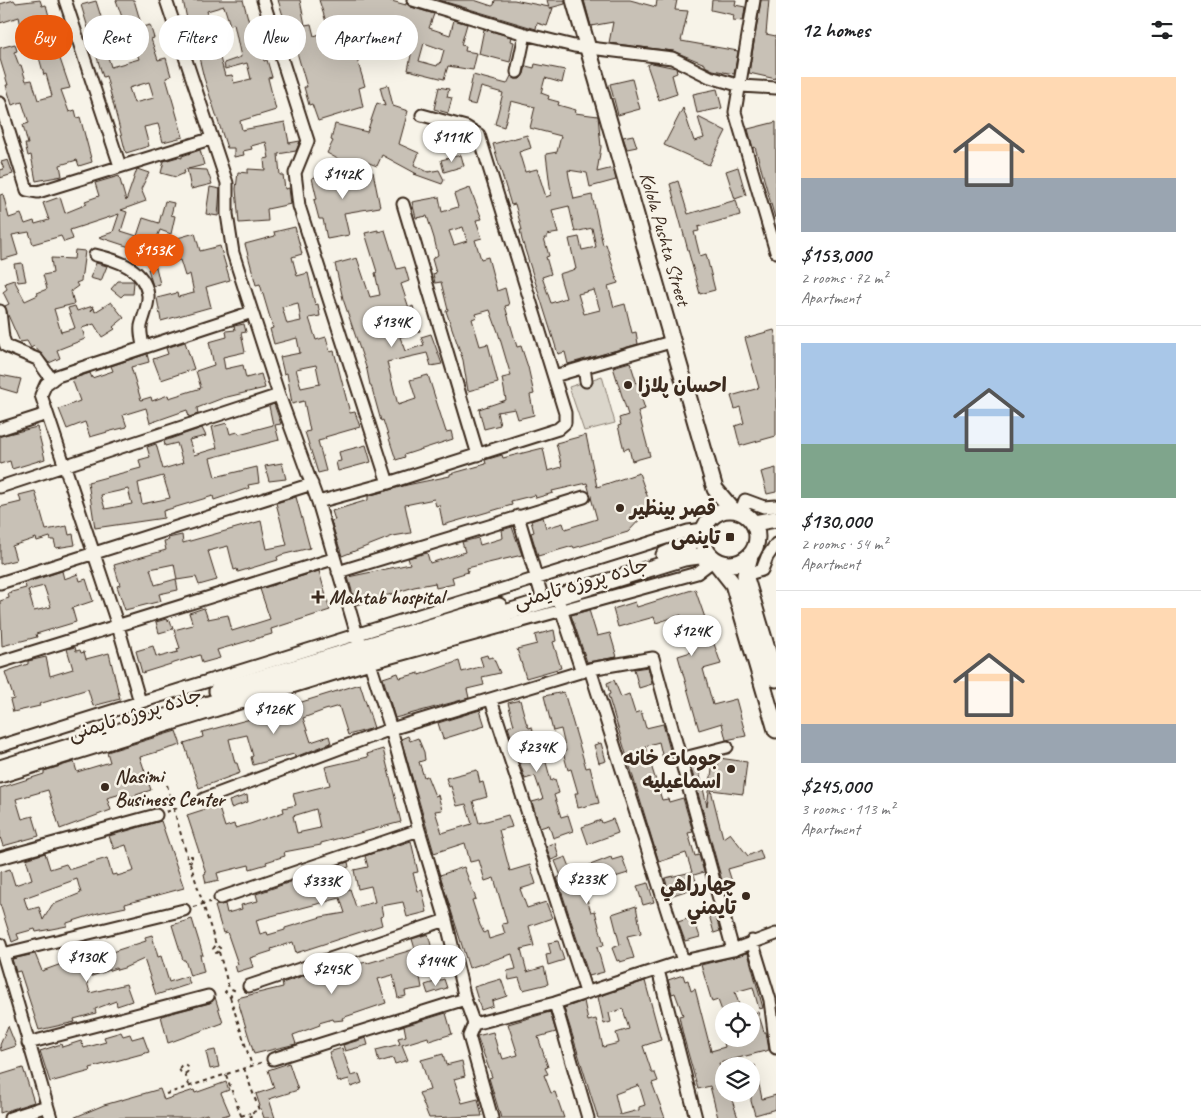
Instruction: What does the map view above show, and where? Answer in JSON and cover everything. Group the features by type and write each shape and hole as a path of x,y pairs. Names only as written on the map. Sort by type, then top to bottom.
{"main road":[{"name":"Kolola Pushta Street","path":"574,0 674,341 715,489"},
{"path":"715,489 736,510 754,523 758,540"},
{"path":"715,489 706,525 705,547 733,584 776,730"},
{"path":"706,525 714,514 736,510"},
{"path":"754,523 776,519"},
{"name":"جاده پروژه تایمنی","path":"0,768 364,650 538,587 678,550 691,543 706,525"},
{"path":"776,530 758,540 750,556 746,575 776,679"},
{"name":"جاده پروژه تایمنی","path":"0,758 364,650 559,604 684,558 699,556 714,560"},
{"path":"714,560 734,564 750,556"}],"street":[{"path":"65,0 120,166"},
{"path":"166,0 210,139 227,182 227,214 233,253 279,395 318,502 333,559 391,729 446,920 465,999 474,1024 469,1036 492,1118"},
{"path":"263,0 308,141 295,173 299,206 388,483"},
{"path":"414,0 432,2 525,34 589,47 672,58 710,77 741,86 776,88"},
{"path":"754,0 741,86 735,112 776,252"},
{"path":"517,72 525,34"},
{"path":"0,103 27,190 38,192 210,139"},
{"path":"318,502 478,455 558,429 565,423 566,413 478,135 466,127 422,114"},
{"path":"403,204 478,455"},
{"path":"95,255 118,260 135,271 143,281 148,296 140,329 143,346"},
{"path":"0,311 3,338 6,346 37,358 52,380"},
{"path":"140,702 118,626 41,395 46,384 52,380 143,346 252,312"},
{"path":"554,376 674,341"},
{"path":"584,367 586,381"},
{"path":"0,487 279,395"},
{"path":"0,429 47,414"},
{"path":"0,583 94,555 312,484"},
{"path":"338,572 584,497"},
{"path":"736,510 745,500 764,507 776,506"},
{"path":"518,516 538,587"},
{"path":"746,575 762,570 767,556 776,544"},
{"path":"0,662 333,559"},
{"path":"559,604 586,671 683,961"},
{"name":"جاده پروژه تایمنی","path":"0,746 140,702 364,650"},
{"name":"جاده پروژه تایمنی","path":"0,777 364,650"},
{"path":"204,799 391,729 586,671 653,658 733,950"},
{"path":"491,700 586,992"},
{"path":"680,759 727,747"},
{"path":"0,858 156,815"},
{"path":"220,898 419,830"},
{"path":"50,1118 2,949 184,910"},
{"path":"249,986 446,920"},
{"path":"474,1024 555,1003 683,961 733,950 752,941 776,934"},
{"path":"752,941 770,1000 776,1048"},
{"path":"658,970 696,1118"},
{"path":"28,1043 208,996"},
{"path":"273,1059 465,999"},
{"path":"555,1003 588,1118"},
{"path":"10,1118 47,1106"}],"path":[{"path":"166,785 187,856 186,860 190,863 216,945 220,948 219,952 229,988 234,990 230,997"},
{"path":"156,815 204,799"},
{"path":"187,856 194,858 190,863"},
{"path":"184,910 220,898"},
{"path":"216,945 212,949 219,952"},
{"path":"229,988 225,994 230,997 252,1066"},
{"path":"166,1094 273,1059"},
{"path":"226,1075 241,1117 259,1110 244,1068"},
{"path":"185,1074 189,1085"},
{"path":"250,1113 251,1118"}],"shaded area":[{"path":"602,376 615,423 584,431 569,387"}],"building":[{"path":"14,0 16,3 40,0 42,6 46,5 49,15 15,15 15,18 0,23 0,4"},
{"path":"116,0 134,0 138,15 121,15"},
{"path":"183,0 243,0 247,15 244,15 244,60 267,60 272,77 268,78 276,110 240,121 242,130 285,122 289,143 300,141 296,151 278,154 280,175 283,175 285,189 289,188 291,204 267,209 268,221 239,223 236,189 238,172 248,173 248,169 265,170 264,159 269,158 266,142 251,146 252,149 243,151 244,155 234,157 234,148 227,148 200,60 221,60 225,76 232,75 234,83 251,79 247,63 225,69 224,63 241,57 234,15 227,15 224,6 207,11 208,15 186,15"},
{"path":"278,0 300,0 303,15 283,15"},
{"path":"319,0 388,0 406,5 406,3 411,7 434,14 429,28 450,35 454,20 467,24 461,45 466,46 465,51 477,53 473,70 448,66 444,79 408,70 410,60 418,60 418,15 324,15","holes":["424,43 444,50 440,64 437,66 419,61"]},
{"path":"439,0 474,0 492,6 495,0 514,0 549,7 547,0 565,0 565,4 550,8 553,8 547,26 537,23 536,29"},
{"path":"584,0 630,0 656,7 657,0 677,0 675,10 688,11 681,41 738,51 734,74 713,70 705,66 705,64 673,51 609,43 613,22 591,26"},
{"path":"712,0 736,0 735,5 745,7 743,21 733,20 734,15 711,10"},
{"path":"761,0 769,0 766,34 776,36 776,79 749,73"},
{"path":"96,1 100,15 84,15 81,5"},
{"path":"311,24 314,36 316,35 316,60 357,60 365,86 359,88 363,107 318,121 312,104 309,105 304,87 307,87 299,60 306,60 306,25"},
{"path":"150,25 154,38 151,39 158,60 167,60 171,76 166,78 183,137 163,142 158,124 144,127 149,146 126,153 106,76 103,77 98,60 109,60 111,67 136,60 149,60","holes":["149,82 154,98 134,103 129,88"]},
{"path":"484,29 511,37 510,41 514,42 510,62 479,54"},
{"path":"15,44 15,60 21,65 26,81 32,80 38,100 52,96 46,74 44,75 40,60 60,60 70,88 61,90 69,112 75,110 77,118 80,117 92,162 79,166 77,160 60,165 62,176 36,181 31,155 28,156 25,144 28,144 23,125 29,123 22,102 12,105 0,59 0,48"},
{"path":"652,63 676,68 677,73 672,75 677,94 659,100 647,65"},
{"path":"535,64 565,70 562,83 545,78 541,93 549,96 548,99 559,102 558,105 576,110 575,113 598,116 601,147 597,172 613,168 616,180 590,187 587,173 568,170 569,177 574,199 592,195 603,245 606,244 618,283 608,286 614,307 625,304 632,333 636,332 638,344 568,364 565,352 558,354 522,240 520,230 522,230 515,204 511,205 493,144 527,135 531,148 519,152 525,172 537,169 546,197 551,195 546,154 557,152 561,136 530,128 535,107 511,101 504,127 495,124 503,93 481,87 476,105 467,103 473,75 507,84 511,76 515,79 520,79 524,74 526,66 534,68","holes":["569,206 575,232 592,228 596,247 582,250 579,237 569,239 576,269 559,274 566,298 551,303 542,277 551,274 546,257 549,256 544,238 547,238 547,235 558,233 552,210","594,290 600,310 584,314 578,294"]},
{"path":"632,79 640,109 618,115 610,84"},
{"path":"388,85 393,106 408,111 399,144 419,153 414,165 428,172 439,170 444,180 442,184 414,174 417,174 382,155 377,166 358,159 354,168 327,153 333,141 331,140 335,124 367,132 377,103 385,106 380,87"},
{"path":"439,87 449,89 447,97 452,98 448,113 434,109"},
{"path":"717,89 722,108 697,113 693,94"},
{"path":"683,108 694,141 704,138 698,117 726,131 709,165 664,145"},
{"path":"776,122 776,218 775,218 748,129"},
{"path":"633,135 637,147 627,149 623,137"},
{"path":"200,150 204,165 188,169 207,170 212,184 191,189 187,169 184,170 185,173 176,177 161,173 164,161 178,157 182,158 182,156"},
{"path":"461,155 464,166 444,172 441,160"},
{"path":"8,160 13,174 0,178 0,170 4,169 1,162"},
{"path":"738,167 746,195 735,199 726,171"},
{"path":"137,169 149,173 141,189 146,201 121,210 127,212 121,231 137,236 143,218 159,223 165,201 174,203 171,215 175,216 171,234 160,230 154,245 157,246 154,255 99,237 113,232 119,214 70,230 73,239 64,242 61,236 33,244 29,232 12,235 18,255 1,260 0,195 3,194 9,218 21,214 25,224 34,221 35,224 49,220 43,203 60,197 65,213 87,204 85,201 99,196 95,183 119,176 126,201"},
{"path":"373,172 380,207 344,213 349,235 327,239 323,219 319,219 314,200 317,199 312,178 330,173 333,183"},
{"path":"678,181 688,214 736,200 740,215 698,227 699,231 694,232 700,256 706,254 715,290 700,294 670,184"},
{"path":"210,187 220,189 218,216 206,214"},
{"path":"470,188 482,219 476,220 482,238 475,240 481,259 488,257 497,291 505,288 509,305 505,306 517,347 521,346 528,367 534,394 530,395 534,415 518,419 515,409 497,412 500,425 484,429 479,409 506,400 502,378 511,376 498,332 490,310 476,314 477,317 472,319 480,346 488,344 498,383 468,391 463,360 446,311 448,310 441,282 435,283 433,274 436,273 432,259 438,255 434,238 427,216 416,218 412,202 439,197 442,212 458,207 454,194","holes":["463,227 467,241 454,245 449,231"]},
{"path":"295,227 302,254 292,257 297,276 308,273 315,305 318,304 320,316 309,318 316,340 326,337 330,352 334,351 350,413 355,412 360,427 325,437 326,439 318,441 326,471 318,473 305,432 310,431 304,401 292,404 287,373 284,374 280,357 300,353 297,338 274,344 270,329 273,328 260,284 256,285 245,244 275,236 274,232","holes":["298,303 301,321 287,324 282,307","316,365 320,384 301,388 296,369"]},
{"path":"385,230 397,269 405,267 409,281 401,284 409,308 413,306 420,331 400,337 405,351 424,345 421,337 431,334 442,364 431,366 427,353 387,362 398,405 416,399 410,380 428,375 446,432 451,431 453,439 404,455 405,457 396,460 383,420 381,421 367,370 343,299 335,264 357,258 370,297 380,295 375,273 377,272 365,233","holes":["387,308 392,323 390,323 391,326 377,330 371,312"]},
{"path":"195,233 200,251 220,246 230,280 206,287 211,307 161,321 157,298 177,293 178,297 194,293 190,274 185,276 180,260 174,262 158,256 175,253 174,249 177,248 174,239"},
{"path":"75,250 85,251 81,281 76,283 78,286 71,291 74,304 54,309 61,332 75,328 68,308 75,306 77,311 93,306 91,311 94,308 95,312 111,302 124,318 113,327 115,329 102,337 94,324 82,328 85,339 57,350 60,358 49,363 34,346 31,348 27,341 20,342 5,306 9,304 3,292 7,289 5,283 14,280 25,301 38,295 37,293 47,289 43,275 53,273 51,258 74,259"},
{"path":"22,263 26,281 18,282 14,264"},
{"path":"96,263 107,266 101,281 90,278"},
{"path":"156,267 160,284 153,286 148,269"},
{"path":"118,281 134,281 133,294 124,294 121,297 111,289"},
{"path":"244,324 246,332 241,333 245,352 223,357 225,369 243,365 246,378 261,374 265,388 223,398 197,408 198,414 189,417 187,410 150,423 146,408 123,415 127,427 90,437 85,422 67,429 59,409 80,401 72,379 90,373 92,378 113,371 111,366 147,354 149,362 131,367 141,400 151,397 152,401 168,395 169,398 201,388 196,371 214,365 209,342 227,337 226,331 235,330 234,326"},
{"path":"774,330 776,337 776,436 740,446 735,426 744,423 740,407 735,409 731,396 759,388 745,338"},
{"path":"185,342 194,369 161,380 153,359 168,354 166,348"},
{"path":"630,362 645,409 638,411 650,456 632,461 629,448 624,450 618,426 621,425 619,418 628,415 613,367"},
{"path":"0,375 21,379 17,393 0,388"},
{"path":"274,404 281,424 275,425 279,440 210,458 215,477 257,467 259,483 248,485 249,488 214,500 213,496 163,511 164,518 95,528 88,482 141,468 139,460 150,457 147,447 156,444 163,469 183,463 177,443 165,446 164,441 202,428 206,436 189,440 194,455 217,448 212,427 227,423 230,434 238,432 239,434 273,425 269,406","holes":["163,476 170,498 142,504 138,483","128,489 132,504 105,509 101,495"]},
{"path":"37,427 45,459 12,469 10,461 0,464 0,436"},
{"path":"586,435 597,487 639,473 649,501 645,514 628,532 574,548 573,546 538,556 531,533 534,532 531,521 543,517 546,528 563,523 565,529 597,519 587,483 552,491 553,493 536,498 535,495 511,501 512,505 443,525 439,505 436,506 434,499 405,505 411,533 393,536 342,556 331,521 335,520 332,511 368,500 368,496 450,476 450,474 486,464 485,460 502,455 503,458 543,448 548,471 562,467 556,443"},
{"path":"366,445 371,462 338,471 336,462 341,461 339,452"},
{"path":"282,463 286,479 269,481 265,466"},
{"path":"776,468 776,492 767,494 761,472"},
{"path":"35,491 46,530 67,526 69,535 73,534 75,545 56,548 54,540 51,540 50,537 37,541 36,538 12,546 16,560 0,564 0,507 21,502 19,495"},
{"path":"296,497 310,548 281,555 277,557 278,560 238,572 237,569 234,570 228,546 208,551 217,580 199,585 196,577 177,580 174,564 150,569 155,585 176,579 178,590 159,594 161,601 125,610 117,586 120,585 114,565 166,550 164,541 169,540 168,538 182,535 183,543 261,521 267,549 287,545 276,503"},
{"path":"512,527 522,555 467,568 468,572 452,577 454,584 436,588 435,583 414,587 356,605 348,577 410,564 408,558 427,553 430,563 465,552 462,542 478,538 480,545 503,538 502,530"},
{"path":"62,571 64,579 78,574 80,581 86,579 93,601 72,608 76,622 36,634 37,637 2,646 0,601 9,598 8,593 26,588 25,583","holes":["44,586 51,607 34,611 28,590"]},
{"path":"319,571 330,610 271,629 272,634 217,650 220,658 202,663 200,655 142,673 136,651 153,646 156,656 159,655 159,657 178,652 177,649 180,648 174,630 193,625 189,613 204,608 208,619 228,615 232,631 270,619 260,589"},
{"path":"695,589 721,664 703,669 713,705 736,699 746,736 726,740 722,723 699,730 678,656 694,651 681,615 656,623 654,617 618,627 613,609 635,602 637,607"},
{"path":"589,610 597,636 610,633 617,657 587,662 571,615"},
{"path":"166,619 167,621 170,620 173,629 159,633 156,622"},
{"path":"554,630 556,641 553,642 561,668 526,678 517,649 537,644 535,635"},
{"path":"75,647 76,651 84,652 86,659 109,653 120,699 93,706 88,689 39,704 40,706 13,712 10,700 14,699 5,672 28,664 28,661 46,657 50,676 73,669 67,649"},
{"path":"487,655 488,658 493,657 500,673 482,677 484,685 467,689 469,698 395,718 383,678 398,673 400,678 419,673 419,675 459,661 462,672 483,666 480,657"},
{"path":"648,667 652,684 639,688 634,669"},
{"path":"614,680 621,697 629,694 635,713 641,711 646,728 663,724 673,761 664,763 659,742 645,746 662,800 668,799 669,802 683,798 693,832 688,833 695,856 699,855 704,872 694,875 698,887 670,896 665,878 692,872 686,853 659,862 608,695 610,694 607,683"},
{"path":"360,684 374,728 348,735 339,706 325,710 303,718 311,742 329,736 331,743 295,757 294,754 253,765 251,757 253,756 247,735 229,739 235,763 237,763 240,773 199,788 184,743 203,737 202,732 280,711 279,709"},
{"path":"564,692 586,768 590,767 599,803 578,808 575,793 578,793 571,769 568,770 563,752 566,751 561,729 553,731 544,696"},
{"path":"520,700 526,722 529,728 532,727 536,742 540,740 551,781 555,779 559,793 554,795 561,817 568,815 573,831 553,838 549,825 540,828 532,802 543,799 535,776 525,779 508,727 514,725 508,703"},
{"path":"480,710 485,726 443,739 438,723"},
{"path":"176,731 181,745 140,757 151,790 130,797 128,792 107,798 111,810 60,829 48,790 16,799 22,819 33,816 39,836 3,846 0,837 0,788 74,762 77,772 110,762 107,752"},
{"path":"408,736 410,741 418,738 424,752 425,760 419,762 424,777 427,776 435,796 438,795 442,810 435,811 442,833 472,824 466,804 457,806 451,786 449,787 446,778 477,770 480,783 483,782 487,797 473,801 479,823 508,815 512,827 499,830 510,871 530,865 536,884 520,889 527,908 546,902 552,918 529,926 534,946 521,949 527,972 544,967 548,984 523,990 519,978 509,980 507,971 516,969 512,954 469,968 440,875 464,867 476,899 472,900 480,925 484,933 487,931 489,939 505,934 502,924 507,923 494,878 485,881 479,860 470,862 465,843 434,853 401,739"},
{"path":"601,743 606,761 599,763 594,745"},
{"path":"383,749 401,822 321,843 321,845 284,852 285,856 266,862 267,864 250,869 249,865 217,873 219,880 206,883 204,874 206,873 187,815 218,805 225,827 234,824 235,828 250,824 284,812 283,808 296,805 293,794 330,785 325,767 368,757 367,754","holes":["316,809 320,828 297,833 293,816"]},
{"path":"719,758 747,762 743,794 711,790 723,838 730,833 748,856 760,850 763,859 728,869 733,885 724,888 690,764 697,762 707,806 712,769 717,770"},
{"path":"247,795 248,802 231,808 229,801"},
{"path":"613,819 618,833 588,844 582,827 601,820 602,823"},
{"path":"161,821 184,888 125,904 126,907 98,913 67,923 67,926 36,932 35,929 17,934 19,939 12,942 0,904 0,872 10,869 15,885 32,879 26,859 45,853 50,869 66,864 71,869 107,858 112,875 117,874 117,876 134,871 126,845 114,849 109,836","holes":["77,879 81,893 52,905 43,920 39,907 28,910 24,898"]},
{"path":"411,841 418,872 413,873 418,891 422,890 427,912 407,917 403,902 381,906 383,916 380,917 382,925 296,953 293,942 271,949 272,951 250,958 253,967 237,972 235,965 238,964 227,932 223,933 215,906 225,904 227,913 242,909 241,905 258,901 256,894 348,862 349,867 337,871 344,891 350,889 356,907 375,902 371,886 358,889 354,870 368,867 365,856","holes":["340,898 345,913 321,917 268,935 267,932 260,934 256,920"]},
{"path":"555,843 559,857 551,860 546,846"},
{"path":"566,857 572,872 611,857 612,860 622,857 628,873 583,887 591,912 595,911 604,945 597,947 604,972 589,976 557,878 561,876 555,861"},
{"path":"648,883 654,902 643,905 637,886"},
{"path":"636,906 641,933 627,936 634,958 620,962 620,960 617,961 612,948 620,945 612,914"},
{"path":"714,910 720,931 714,933 708,911"},
{"path":"693,917 700,937 685,941 678,922"},
{"path":"192,919 203,955 200,955 204,972 190,976 172,925"},
{"path":"428,934 434,956 444,953 450,974 443,976 441,966 419,971 422,988 405,991 406,996 398,998 393,975 378,979 386,1003 342,1018 343,1020 334,1021 333,1019 319,1023 320,1025 293,1035 296,1044 254,1054 237,998 283,987 282,983 336,965 337,967 356,962 357,964 368,963 415,949 412,939"},
{"path":"152,935 158,957 161,956 169,982 187,976 190,984 156,995 144,959 124,968 117,970 116,968 86,978 90,993 126,984 132,1001 117,1006 116,1001 95,1009 96,1013 74,1019 75,1022 39,1030 20,971 16,972 12,959 35,954 42,971 78,958 79,960 86,958 87,960 146,941 145,937"},
{"path":"558,941 564,960 548,965 546,955 551,954 548,943"},
{"path":"748,953 763,1008 760,1009 760,1002 757,1002 753,987 735,992 738,1002 719,1002 718,1000 712,1002 701,965"},
{"path":"683,975 685,981 688,980 691,991 695,989 711,1051 725,1047 760,1047 760,1019 764,1032 766,1032 769,1050 742,1057 715,1057 715,1102 733,1102 738,1118 718,1118 710,1086 698,1089 679,1016 683,1015 675,993 672,994 668,980"},
{"path":"444,979 447,988 428,994 425,985"},
{"path":"501,979 507,996 492,1001 493,1006 481,1010 474,987"},
{"path":"645,981 661,1040 643,1046 652,1073 655,1073 658,1081 652,1083 665,1118 598,1118 564,1008 584,1001 588,1021 596,1019 603,1047 619,1043 616,1033 629,1029 623,1009 609,1013 611,1022 604,1024 598,997","holes":["639,1085 645,1105 639,1107 639,1110 620,1115 615,1094"]},
{"path":"215,997 223,1023 168,1043 161,1016 210,1003"},
{"path":"550,1012 556,1032 538,1037 548,1067 545,1068 548,1074 544,1075 551,1093 555,1092 564,1118 501,1118 489,1078 492,1077 477,1036 493,1032 499,1054 501,1053 503,1059 518,1055 508,1024"},
{"path":"446,1013 452,1034 429,1041 428,1037 402,1045 408,1060 395,1064 393,1058 379,1062 376,1050 400,1044 398,1038 406,1036 404,1026"},
{"path":"8,1026 16,1046 1,1051 0,1045"},
{"path":"121,1032 123,1036 130,1034 132,1039 143,1036 149,1052 90,1068 91,1071 50,1082 40,1051 61,1044 62,1047 81,1041 84,1048 106,1042 104,1037"},
{"path":"366,1038 368,1045 345,1051 343,1045"},
{"path":"342,1048 351,1076 359,1074 362,1083 351,1087 349,1079 338,1082 329,1052"},
{"path":"215,1050 219,1067 210,1069 206,1052"},
{"path":"443,1054 446,1065 462,1061 465,1076 454,1079 462,1103 478,1099 482,1116 429,1118 419,1093 430,1090 421,1060"},
{"path":"289,1063 298,1090 269,1099 275,1118 264,1118 256,1094 274,1088 268,1070"},
{"path":"23,1068 34,1102 0,1113 0,1075"},
{"path":"226,1082 229,1090 221,1093 230,1114 216,1118 208,1118 207,1114 194,1118 73,1118 104,1105 160,1089 164,1100 194,1090 195,1093"},
{"path":"760,1089 762,1099 776,1095 776,1109 755,1115 751,1102 760,1102"}],"place":[{"name":"احسان پلازا","path":"628,385"},
{"name":"قصر بینظیر","path":"620,508"},
{"name":"تاینمی","path":"730,537"},
{"name":"Mahtab hospital","path":"318,597"},
{"name":"جومات خانه اسماعيليه","path":"731,769"},
{"name":"Nasimi Business Center","path":"105,787"},
{"name":"چهارراهي تايمني","path":"746,896"}]}
